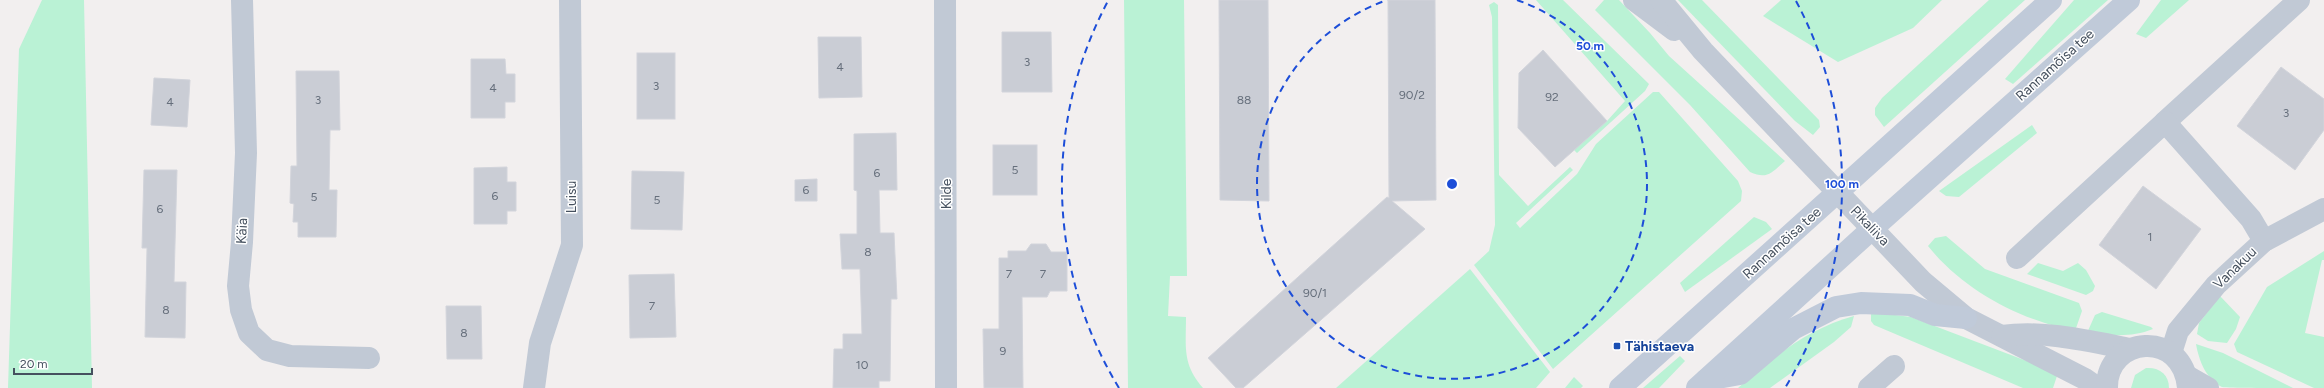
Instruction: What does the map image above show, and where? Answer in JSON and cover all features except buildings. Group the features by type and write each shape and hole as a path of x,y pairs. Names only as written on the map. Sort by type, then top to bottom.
{"main road":[{"name":"Rannamõisa tee","path":"1620,388 2051,0"},
{"name":"Rannamõisa tee","path":"1702,384 1873,228 2129,0"},
{"path":"1702,384 1740,374 1794,329 1836,307 1861,303 1910,305 1935,315 1966,318"}],"street":[{"name":"Käia","path":"242,0 246,153 242,242 238,286 241,310 249,333 267,350 290,356 369,358"},
{"name":"Luisu","path":"534,388 540,344 572,245 570,0"},
{"name":"Kilde","path":"945,0 946,388"},
{"name":"Pikaliiva","path":"1634,0 1703,51"},
{"name":"Pikaliiva","path":"1661,0 1703,51 1923,282 1966,318 2078,376 2098,388"},
{"path":"2017,258 2299,0"},
{"path":"2165,122 2251,219 2264,241"},
{"name":"Vanakuu","path":"2171,353 2178,331 2216,286 2264,241 2324,209"},
{"path":"1999,336 2014,334 2061,337 2130,349 2152,346 2171,353 2181,363 2188,382 2208,388"},
{"path":"2107,388 2111,368 2119,357 2130,349"},
{"path":"1869,388 1894,366"}],"green space":[{"path":"42,0 84,0 92,388 8,388 19,49"},
{"path":"1124,0 1184,0 1187,276 1170,276 1168,316 1186,317 1186,346 1188,363 1191,371 1203,388 1128,388"},
{"path":"1536,0 1563,0 1649,84 1645,91 1577,153 1574,150 1607,121 1625,101"},
{"path":"1604,0 1619,0 1669,56 1785,161 1766,175 1750,172 1690,105 1595,10"},
{"path":"1678,0 1702,0 1819,120 1820,127 1813,135 1795,121"},
{"path":"1781,0 1942,0 1913,28 1838,62 1763,16"},
{"path":"1989,0 2025,0 1884,127 1875,115 1875,108 1882,98"},
{"path":"2074,0 2108,0 2013,84 2005,79"},
{"path":"2161,0 2189,0 2146,38 2136,34"},
{"path":"1494,2 1498,5 1499,175 1528,206 1570,167 1573,170 1516,223 1520,228 1577,174 1596,144 1653,92 1659,92 1738,181 1742,191 1741,201 1553,369 1474,265 1489,251 1495,225 1492,17 1489,5"},
{"path":"2032,125 2037,133 1959,197 1946,196 1939,191"},
{"path":"1754,217 1766,222 1772,229 1685,292 1680,283"},
{"path":"1946,236 1985,269 2079,303 2082,311 2075,331 2054,326 2014,311 1975,289 1942,262 1928,246 1935,238"},
{"path":"2324,251 2324,260 2322,260 2305,333 2324,337 2324,388 2314,388 2237,352 2234,344 2267,287"},
{"path":"2038,263 2063,271 2078,263 2086,270 2095,286 2093,291 2086,295 2027,274"},
{"path":"1470,269 1550,372 1536,388 1336,388"},
{"path":"2220,296 2240,317 2236,329 2227,343 2208,341 2197,334 2199,323"},
{"path":"1871,312 1911,317 2058,373 2053,388 2023,388 1874,325 1871,321"},
{"path":"2102,312 2151,327 2153,329 2129,335 2087,333 2095,315"},
{"path":"1854,316 1851,327 1834,342 1770,388 1738,388 1778,355 1806,336 1821,328"},
{"path":"2196,344 2223,353 2293,388 2222,387 2216,384 2204,369"},
{"path":"1680,356 1685,361 1659,388 1643,388"},
{"path":"2146,368 2159,370 2162,372 2169,383 2169,388 2131,388 2135,375"},
{"path":"1574,377 1583,386 1581,388 1565,388"}],"place":[{"name":"Tähistaeva","path":"1617,346"}]}
